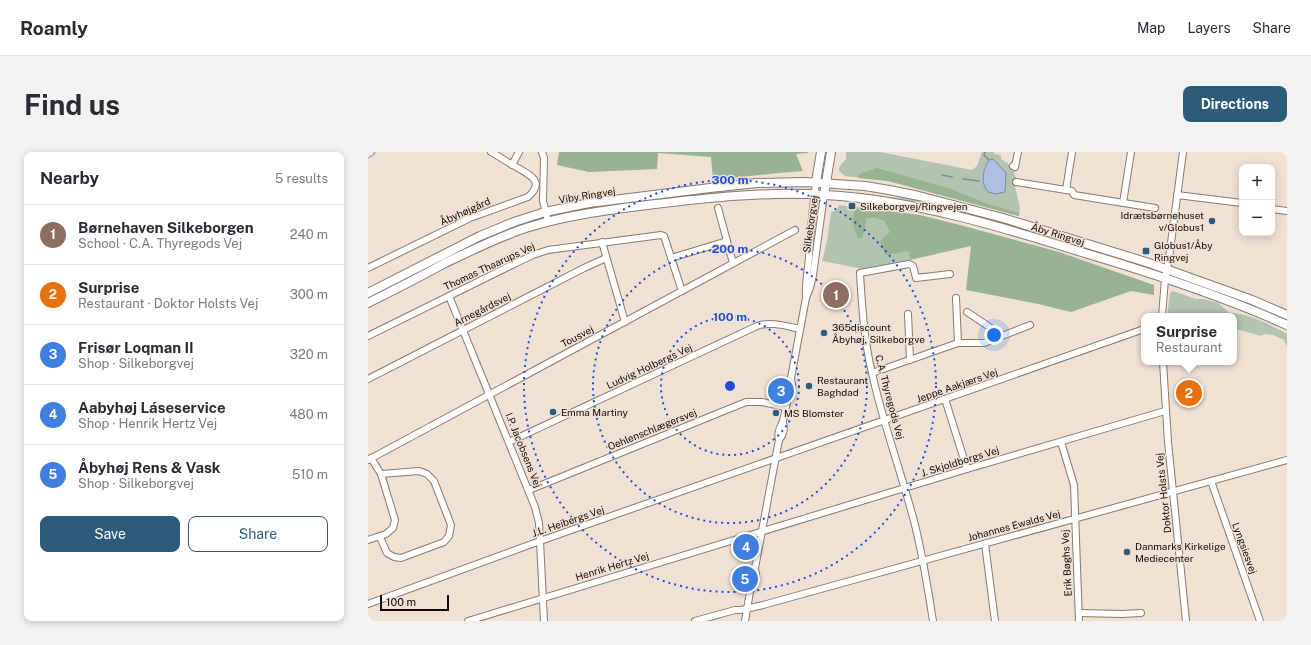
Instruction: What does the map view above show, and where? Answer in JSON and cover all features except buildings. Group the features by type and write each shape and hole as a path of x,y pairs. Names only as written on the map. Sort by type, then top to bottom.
{"main road":[{"name":"Silkeborgvej","path":"816,182 821,152"},
{"name":"Silkeborgvej","path":"824,195 831,152"},
{"name":"Viby Ringvej","path":"368,293 480,236 514,222 545,212 589,203 729,186 790,182 826,183"},
{"name":"Åby Ringvej","path":"826,183 865,186 889,190 972,209 1167,269 1252,300 1287,315"},
{"name":"Viby Ringvej","path":"368,303 484,244 548,221 598,212 711,198 759,194 815,194"},
{"name":"Åby Ringvej","path":"815,194 886,201 969,219 1075,250 1165,279 1248,309 1287,326"}],"street":[{"name":"Åbyhøjgård","path":"368,268 470,218 528,197 535,189 535,180 530,175 512,165 501,154 492,152"},
{"path":"512,165 519,152"},
{"path":"542,152 544,158 543,201 548,221"},
{"path":"1013,166 1015,167 1018,152"},
{"path":"1066,190 1072,152"},
{"path":"1123,203 1132,152"},
{"path":"1162,313 1165,279 1183,152"},
{"name":"Silkeborgvej","path":"806,298 805,287 810,225 816,182"},
{"path":"1016,182 1072,191 1074,195 1155,208"},
{"name":"Silkeborgvej","path":"744,621 751,586 754,582 756,574 754,568 779,440 782,436 784,427 782,422 788,396 786,391 788,382 791,378 806,298 813,275 824,195"},
{"path":"1177,195 1239,204"},
{"path":"718,208 733,263"},
{"path":"1275,209 1287,211"},
{"name":"Tousvej","path":"370,459 795,230"},
{"name":"Thomas Thaarups Vej","path":"368,336 533,255 560,248 662,235 666,239 682,291"},
{"path":"671,258 727,241"},
{"path":"602,242 625,322"},
{"name":"Arnegårdsvej","path":"368,379 606,258"},
{"name":"C.A. Thyregods Vej","path":"933,621 923,561 905,488 872,373 862,307 860,273 908,264 913,266 916,278 950,274"},
{"name":"I.P. Jacobsens Vej","path":"449,296 536,507 539,524 544,621"},
{"path":"956,298 958,343"},
{"path":"967,312 994,330 1000,336"},
{"path":"908,314 910,360"},
{"name":"Ludvig Holbergs Vej","path":"509,442 757,326 773,323 800,329"},
{"path":"872,373 958,343 984,342 1030,325"},
{"name":"Jeppe Aakjærs Vej","path":"776,458 1141,330"},
{"name":"Doktor Holsts Vej","path":"1163,365 1165,411 1186,621"},
{"path":"945,399 967,469"},
{"name":"Oehlenschlægersvej","path":"529,490 746,402 762,402 785,407"},
{"name":"J. Skjoldborgs Vej","path":"762,531 1165,411"},
{"name":"Erik Bøghs Vej","path":"1061,442 1074,485 1074,519 1079,621"},
{"name":"J.L. Heibergs Vej","path":"368,604 540,541 776,458"},
{"path":"368,540 380,537 390,532 393,528 395,520 395,515 381,474 370,459"},
{"name":"Johannes Ewalds Vej","path":"695,621 735,610 747,609 1287,460"},
{"path":"380,537 387,553 394,557 401,558 444,542 449,536 451,528 434,481 427,474 419,471 381,474"},
{"name":"Lyngsiesvej","path":"1211,481 1260,621"},
{"name":"Henrik Hertz Vej","path":"468,621 762,531"},
{"path":"985,544 995,621"},
{"path":"1079,613 1141,613"}],"green space":[{"path":"559,152 808,153 796,154 803,171 713,180 711,157 658,153 657,169 589,172 557,165"},
{"path":"846,152 880,152 972,170 977,166 982,152 994,152 994,154 1001,155 1001,159 1015,168 1015,186 1020,208 1019,216 888,181 845,176 839,171 839,167 846,159"},
{"path":"877,168 951,189 988,204 1019,213 1019,216 888,181 858,178 859,174"},
{"path":"804,185 748,188 711,195 614,207 557,216 556,213 597,205 731,188"},
{"path":"836,192 920,200 965,211 1155,269 1030,233"},
{"path":"839,205 855,207 852,222 863,237 867,218 875,218 884,221 890,232 908,251 910,260 863,269 822,261 827,241 831,212 837,210"},
{"path":"855,207 920,215 1059,252 1154,285 1154,295 1131,291 1071,312 966,290 971,246 910,260 908,251 885,255 880,241 890,232 884,221 875,218 867,218 863,237 858,239 852,222"},
{"path":"1173,291 1196,299 1204,299 1218,303 1230,313 1167,313 1170,293"},
{"path":"1237,314 1252,317 1287,334 1287,347 1284,340 1273,335 1265,334 1261,336 1237,329"}],"water":[{"path":"993,159 1006,173 1005,192 996,194 988,192 983,180 987,164 989,160"}],"waterway":[{"path":"985,152 984,155 989,160"},
{"path":"942,175 952,177"},
{"path":"963,179 979,181"}],"place":[{"name":"Silkeborgvej/Ringvejen","path":"852,206"},
{"name":"Idrætsbørnehuset v/Globus1","path":"1212,221"},
{"name":"Globus1/Åby Ringvej","path":"1146,251"},
{"name":"Børnehaven Silkeborgen","path":"836,295"},
{"name":"365discount Åbyhøj, Silkeborgve","path":"824,333"},
{"name":"Restaurant Baghdad","path":"809,386"},
{"name":"Frisør Loqman II","path":"781,391"},
{"name":"Surprise","path":"1189,393"},
{"name":"Emma Martiny","path":"553,412"},
{"name":"MS Blomster","path":"776,413"},
{"name":"Aabyhøj Láseservice","path":"746,547"},
{"name":"Danmarks Kirkelige Mediecenter","path":"1127,552"},
{"name":"Åbyhøj Rens & Vask","path":"745,579"}]}
